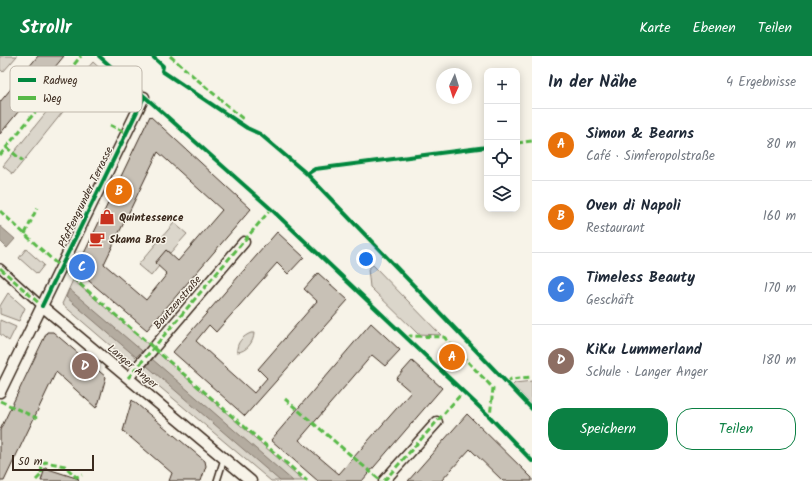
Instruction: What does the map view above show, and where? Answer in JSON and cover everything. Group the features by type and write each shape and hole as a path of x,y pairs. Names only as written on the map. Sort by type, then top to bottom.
{"street":[{"name":"Pfaffengrunder Terrasse","path":"142,101 144,97"},
{"name":"Pfaffengrunder Terrasse","path":"0,392 137,112"},
{"name":"Bautzenstraße","path":"128,378 244,242"},
{"name":"Langer Anger","path":"0,268 42,306 251,481"},
{"path":"384,481 437,422"}],"lane":[{"path":"217,481 224,459"}],"shaded area":[{"path":"0,56 17,56 3,72 0,69"},
{"path":"93,62 97,66 90,66"},
{"path":"46,112 63,112 13,174 3,166"},
{"path":"174,223 187,234 170,253 166,250 159,266 151,276 138,265"},
{"path":"0,226 15,239 7,248 0,241"},
{"path":"26,249 44,265 37,274 19,258"},
{"path":"373,265 441,335 418,334 370,287 368,269"},
{"path":"73,280 149,345 132,364 62,304"},
{"path":"69,289 142,351 136,357 66,297"},
{"path":"8,293 25,308 19,321 0,314 0,306"},
{"path":"0,320 16,327 9,341 0,334"},
{"path":"251,333 254,333 254,336 249,346 240,352 237,352 241,340"},
{"path":"158,353 304,481 271,481 142,372"},
{"path":"152,359 293,481 280,481 147,366"},
{"path":"532,381 532,405 513,385 515,383"}],"building":[{"path":"38,56 64,56 56,66 30,66"},
{"path":"10,90 10,112 18,112 0,134 0,102"},
{"path":"150,116 251,209 147,330 76,270","holes":["158,152 222,210 178,261 166,250 155,263 167,274 146,300 104,264"]},
{"path":"277,232 304,257 288,274 277,263 216,332 209,325 196,341 254,393 267,378 258,369 317,301 304,289 318,273 348,300 245,416 173,352"},
{"path":"371,323 400,350 385,366 372,355 299,440 339,474 411,392 396,379 412,361 442,388 362,481 318,481 271,440"},
{"path":"47,332 53,332 106,377 99,402 96,408 56,372 4,481 0,481 0,430"},
{"path":"132,400 205,461 206,466 201,481 169,481 172,473 123,431"},
{"path":"467,414 532,478 532,481 503,481 470,449 441,481 408,481"},
{"path":"45,468 79,479 78,481 41,481"}],"marked path":[{"path":"73,66 81,56"},
{"path":"170,56 243,119"},
{"path":"0,155 35,112"},
{"path":"110,125 127,133"},
{"path":"520,143 532,141"},
{"path":"6,147 23,161"},
{"path":"25,234 37,208"},
{"path":"128,378 271,209"},
{"path":"0,211 58,265 307,481"},
{"path":"0,268 42,306"},
{"path":"407,338 410,336 444,337 493,388 490,417"},
{"path":"507,383 511,379 532,377"},
{"path":"384,481 463,392"},
{"path":"285,399 381,481"},
{"path":"0,401 37,418"},
{"path":"36,480 41,475 42,466 45,462 65,466 76,477 82,475"}],"cycle path":[{"path":"99,56 110,66"},
{"path":"152,56 163,66 162,71 247,128 260,134 307,174 532,409"},
{"path":"142,94 271,209 490,417 532,461"},
{"path":"142,101 144,97"},
{"path":"42,306 137,112"},
{"path":"307,174 315,169 484,147"}],"place":[{"name":"Oven di Napoli","path":"119,191"},
{"name":"Quintessence","path":"107,217"},
{"name":"Skama Bros","path":"97,239"},
{"name":"Timeless Beauty","path":"82,267"},
{"name":"Simon & Bearns","path":"452,357"},
{"name":"KiKu Lummerland","path":"85,366"}]}
